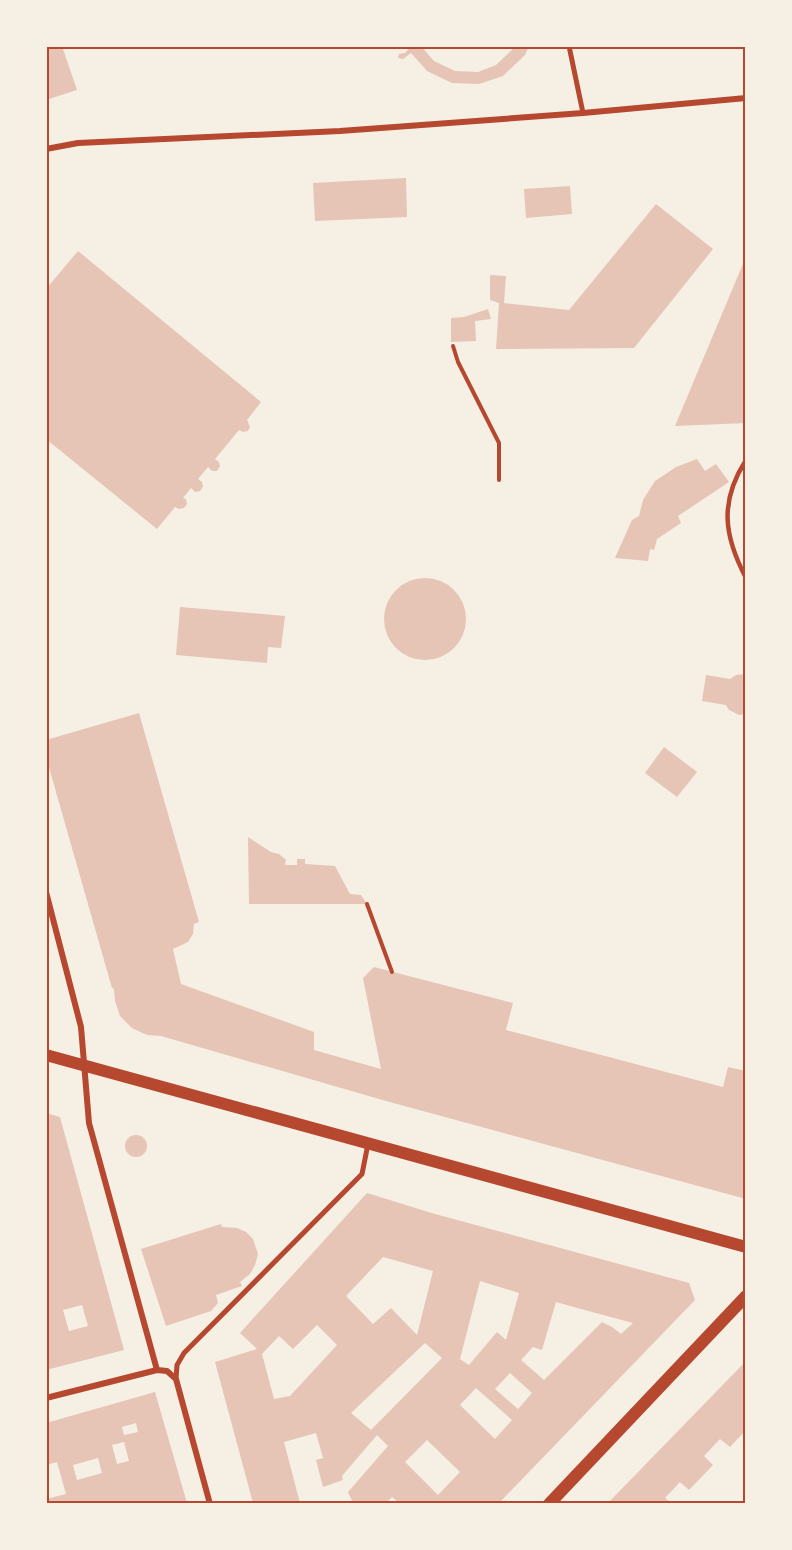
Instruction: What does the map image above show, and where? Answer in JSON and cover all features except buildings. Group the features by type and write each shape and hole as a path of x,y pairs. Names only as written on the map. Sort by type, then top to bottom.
{"main road":[{"path":"46,1055 746,1247"},
{"path":"549,1503 746,1296"}],"street":[{"path":"569,46 583,113"},
{"path":"46,149 78,143 339,131 746,98"},
{"path":"46,892 79,1016 91,1131 157,1370"},
{"path":"210,1503 176,1379 177,1365 184,1353 362,1174 369,1142"},
{"path":"46,1398 157,1370 167,1371 176,1379"}],"lane":[{"path":"746,460 734,484 727,518 733,553 746,578"}],"path":[{"path":"453,346 458,362 499,443 499,480"},
{"path":"367,904 392,972"}]}
